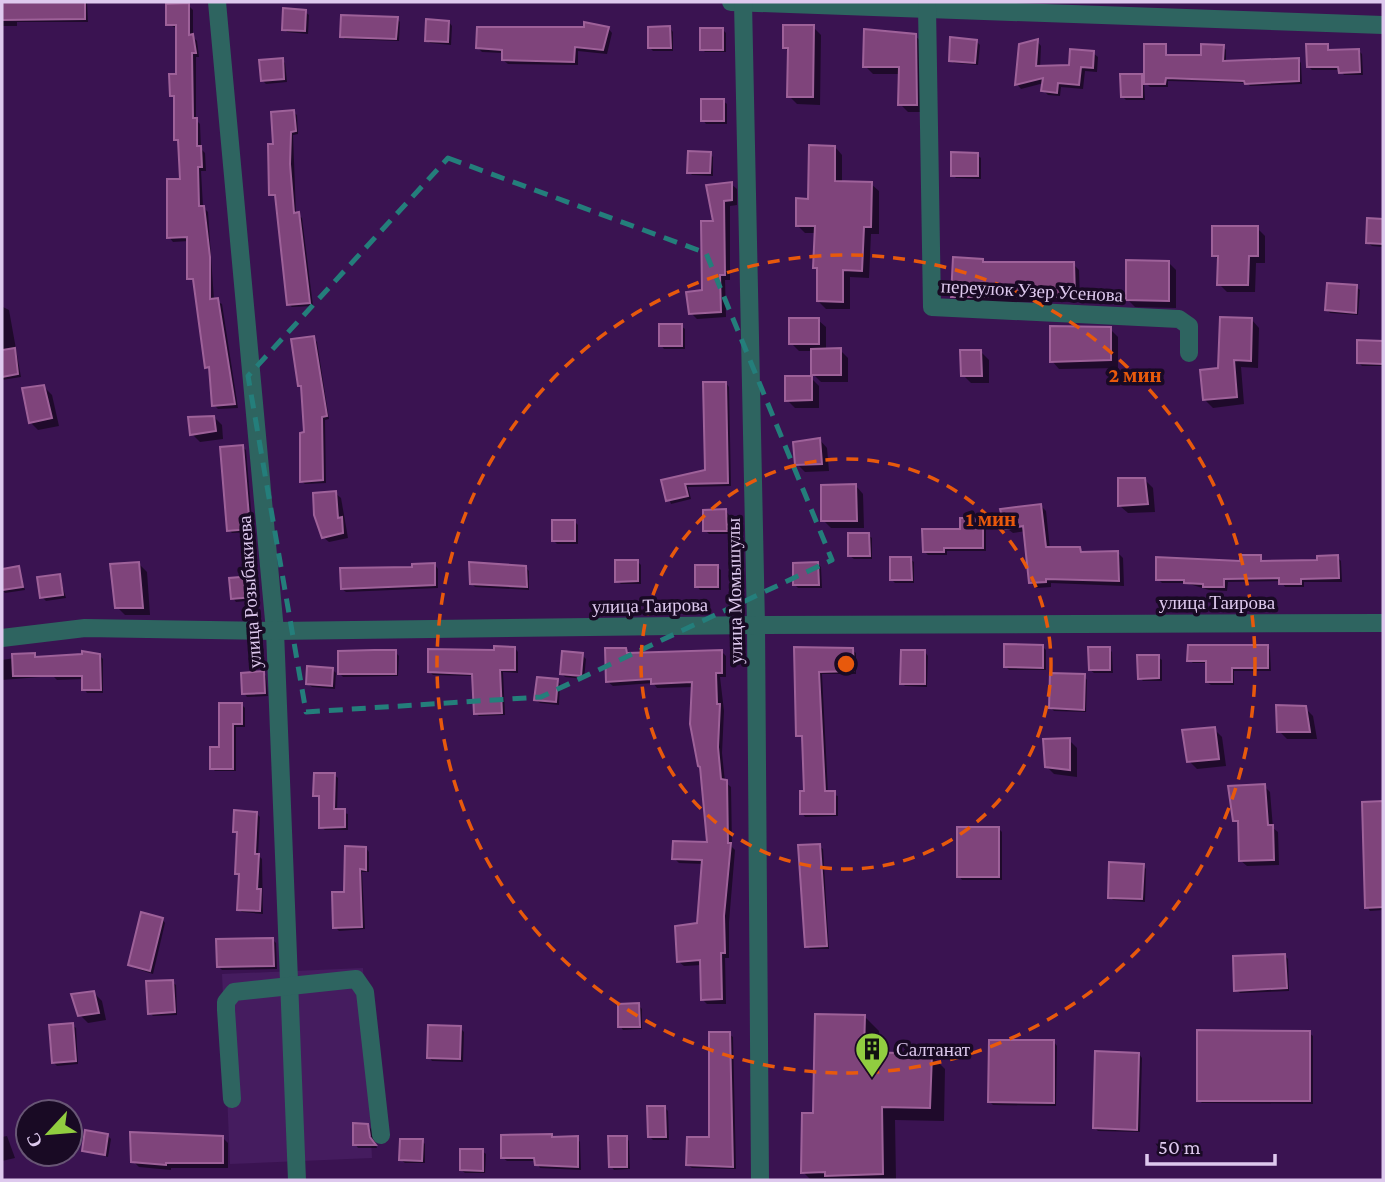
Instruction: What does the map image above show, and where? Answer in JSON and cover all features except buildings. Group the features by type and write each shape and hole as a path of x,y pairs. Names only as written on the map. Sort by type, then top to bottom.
{"street":[{"name":"улица Розыбакиева","path":"217,2 275,631 297,1180"},
{"path":"731,2 1383,25"},
{"name":"улица Момышулы","path":"743,2 756,625 760,1180"},
{"name":"переулок Узер Усенова","path":"926,7 932,307 1179,319 1189,326 1189,353"},
{"name":"улица Таирова","path":"2,638 85,628 275,631 756,625 1383,623"},
{"path":"232,1099 226,1002 234,992 360,981 365,992 381,1135"}],"highlighted area":[{"path":"448,158 706,253 832,560 541,697 306,712 248,376"}],"shaded area":[{"path":"363,968 372,1158 230,1164 222,974"}],"place":[{"name":"Салтанат","path":"872,1079"}]}
